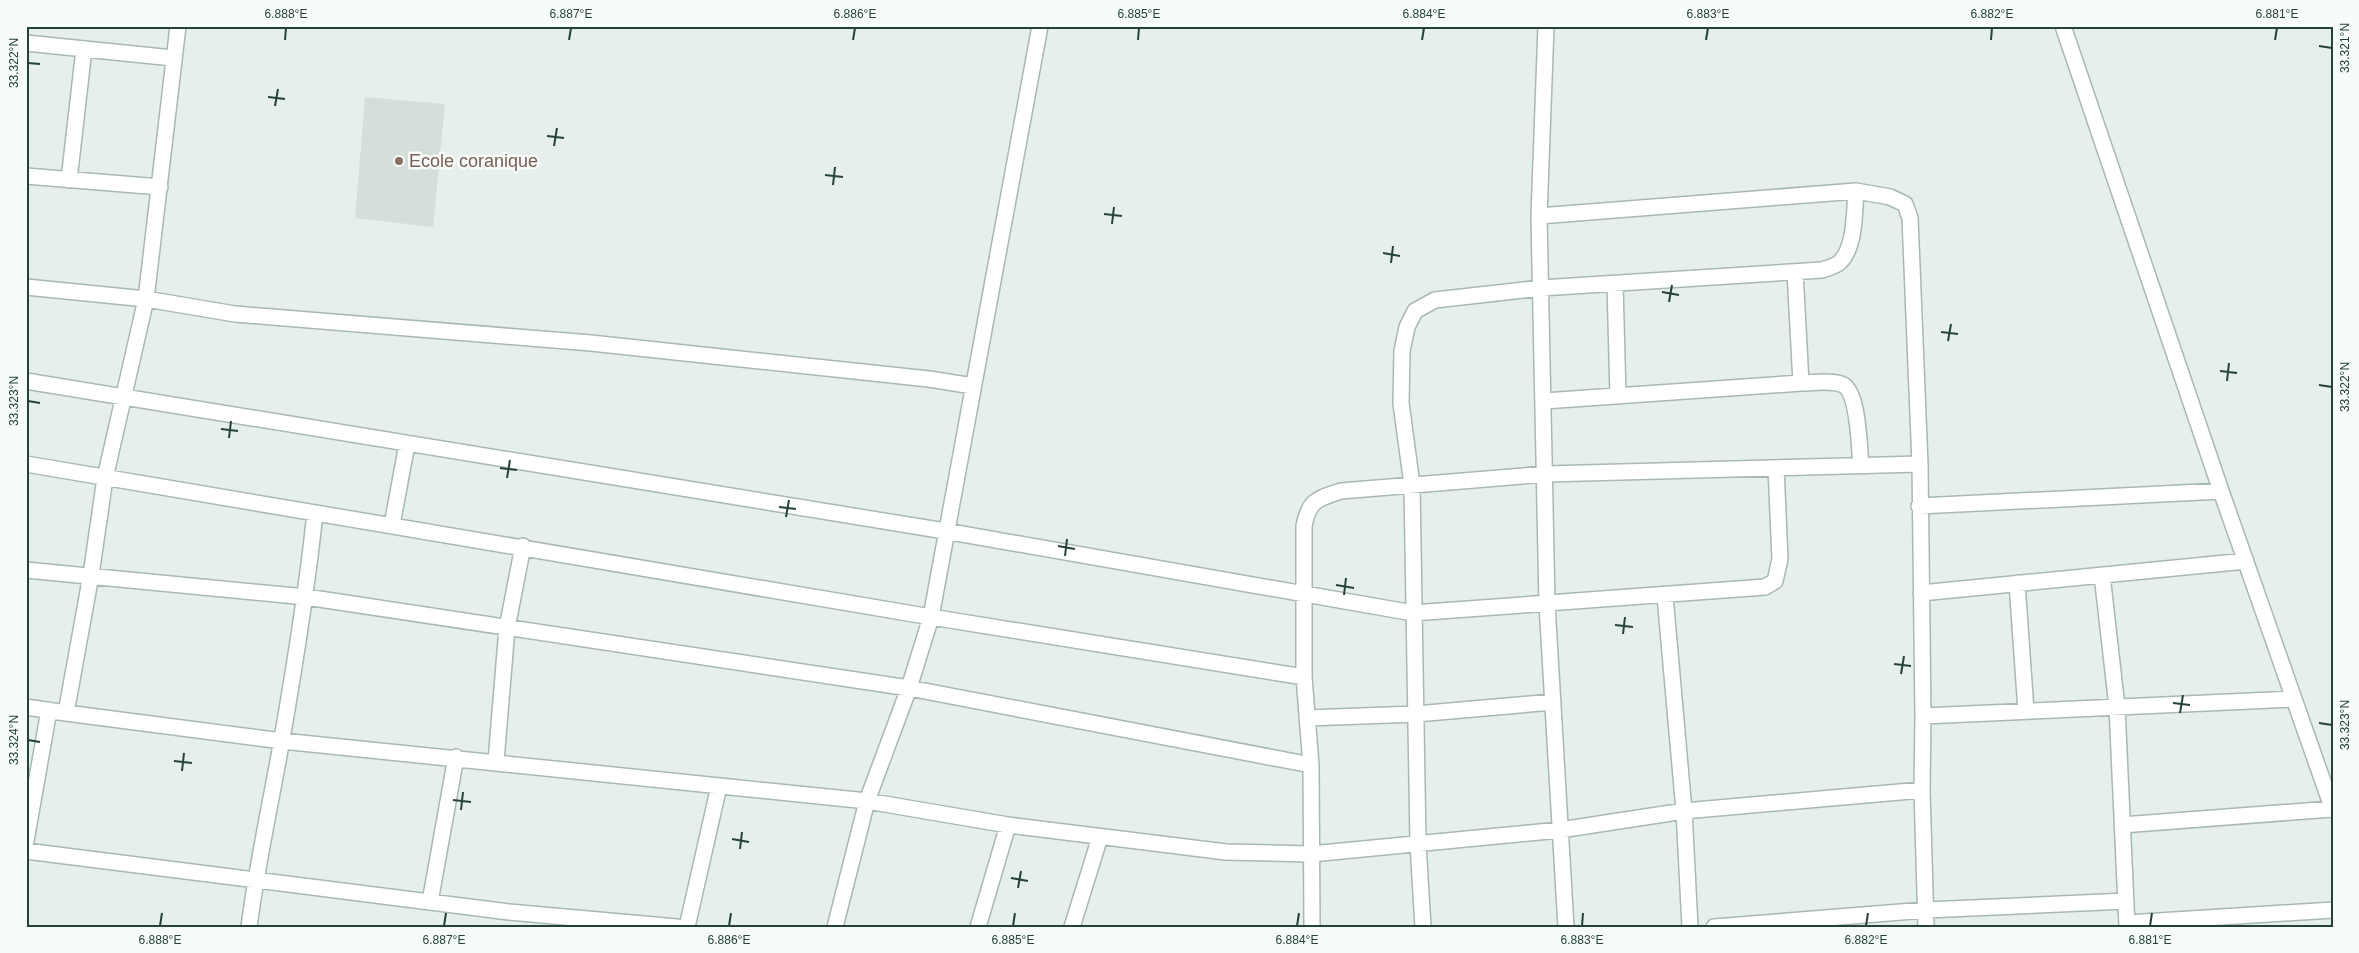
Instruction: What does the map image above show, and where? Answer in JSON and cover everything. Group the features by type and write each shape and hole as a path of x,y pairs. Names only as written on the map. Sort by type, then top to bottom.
{"street":[{"path":"66,713 91,575 105,478 146,299 160,187 172,58 178,26"},
{"path":"835,927 868,800 909,688 931,617 945,531 974,386 1040,26"},
{"path":"1546,26 1539,216 1546,474 1547,604 1566,927"},
{"path":"2063,26 2332,810 2122,825"},
{"path":"26,42 172,58"},
{"path":"69,180 84,49"},
{"path":"26,176 160,187"},
{"path":"1539,216 1856,191 1890,197 1906,204 1910,218 1920,464 1922,790 1926,927"},
{"path":"1423,927 1418,844 1412,484 1401,403 1402,351 1407,327 1415,311 1436,300 1541,288 1822,270 1839,263 1846,254 1850,239 1856,191"},
{"path":"1795,272 1801,383"},
{"path":"1615,284 1618,396"},
{"path":"26,287 146,299 235,314 591,343 929,379 974,386"},
{"path":"26,381 945,531 1413,613 1665,596 1765,587 1775,581 1780,559 1776,468"},
{"path":"1544,402 1801,383 1828,382 1843,384 1851,394 1861,465"},
{"path":"392,526 407,444"},
{"path":"26,464 392,526 523,546 931,617 1304,677"},
{"path":"1312,927 1311,765 1304,677 1304,526 1307,509 1316,500 1341,491 1546,474 1920,464"},
{"path":"1919,506 2221,491"},
{"path":"249,927 255,879 282,741 306,597 315,513"},
{"path":"496,761 507,628 523,546"},
{"path":"1921,593 2246,562"},
{"path":"26,570 306,597 909,688 1311,765"},
{"path":"2102,575 2117,707 2127,925 2234,921 2333,910"},
{"path":"2016,583 2026,711"},
{"path":"1665,596 1684,811 1690,927"},
{"path":"1923,716 2294,699"},
{"path":"1307,718 1416,714 1553,702"},
{"path":"26,707 282,741 496,761 719,786 868,800 1008,825 1226,852 1312,854 1560,830 1684,811 1922,790"},
{"path":"26,841 49,710"},
{"path":"430,902 456,757"},
{"path":"687,927 719,786"},
{"path":"978,927 1008,825"},
{"path":"1072,927 1100,836"},
{"path":"26,851 430,902 507,920 677,927"},
{"path":"1714,927 1809,923 1926,910 2126,901"}],"shaded area":[{"name":"Ecole coranique","path":"365,97 445,104 433,227 355,218"}],"place":[{"name":"Ecole coranique","path":"399,161"}]}
